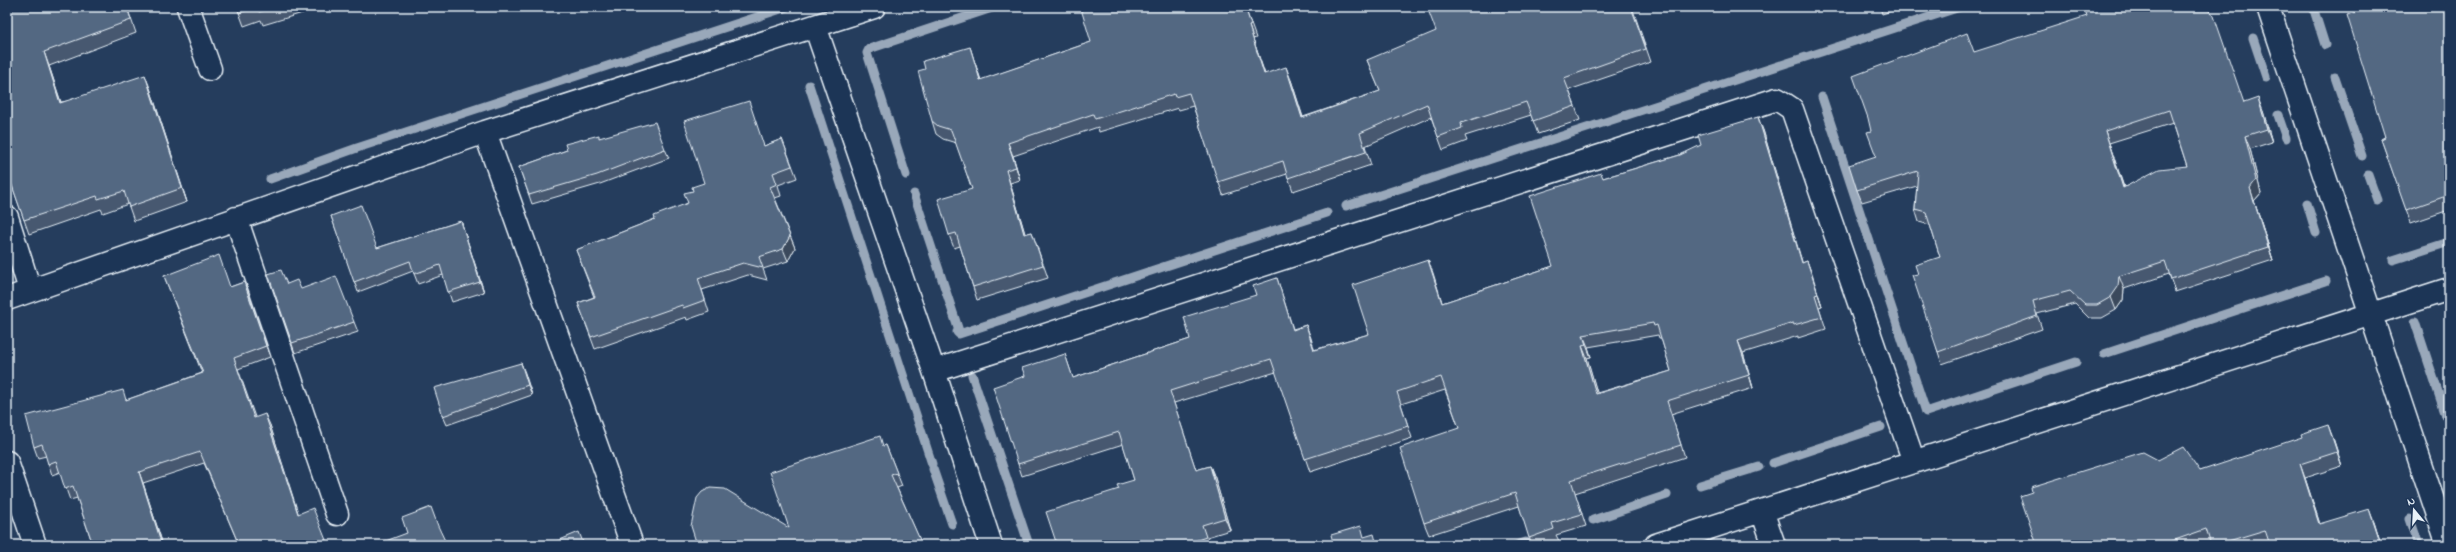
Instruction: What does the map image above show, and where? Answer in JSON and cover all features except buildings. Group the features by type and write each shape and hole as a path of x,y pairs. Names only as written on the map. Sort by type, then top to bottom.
{"street":[{"path":"188,7 210,68"},
{"path":"7,298 485,132 874,7"},
{"path":"2268,7 2448,545"},
{"path":"815,26 934,371 991,545"},
{"path":"934,371 1777,99 1792,109 1914,462"},
{"path":"485,132 632,545"},
{"path":"7,217 30,290"},
{"path":"236,218 337,514"},
{"path":"1656,545 2449,289"},
{"path":"7,462 35,545"},
{"path":"1762,511 1774,545"}],"waterway":[{"path":"270,179 357,148 787,7"},
{"path":"906,175 867,53 869,49 995,7"},
{"path":"1346,206 1960,7"},
{"path":"2313,7 2325,45"},
{"path":"2253,38 2266,77"},
{"path":"2335,77 2362,156"},
{"path":"809,85 932,464"},
{"path":"1822,97 1926,412 2076,362"},
{"path":"2278,115 2286,138"},
{"path":"2368,175 2377,200"},
{"path":"914,194 959,331"},
{"path":"2307,203 2316,233"},
{"path":"957,332 959,334 1327,213"},
{"path":"2393,260 2449,242"},
{"path":"2104,354 2326,281"},
{"path":"2415,322 2449,425"},
{"path":"972,375 1029,545"},
{"path":"1773,463 1881,427"},
{"path":"1700,485 1759,467"},
{"path":"933,469 952,524"},
{"path":"1593,520 1667,495"},
{"path":"2410,519 2419,545"},
{"path":"1517,545 1526,542"}]}
